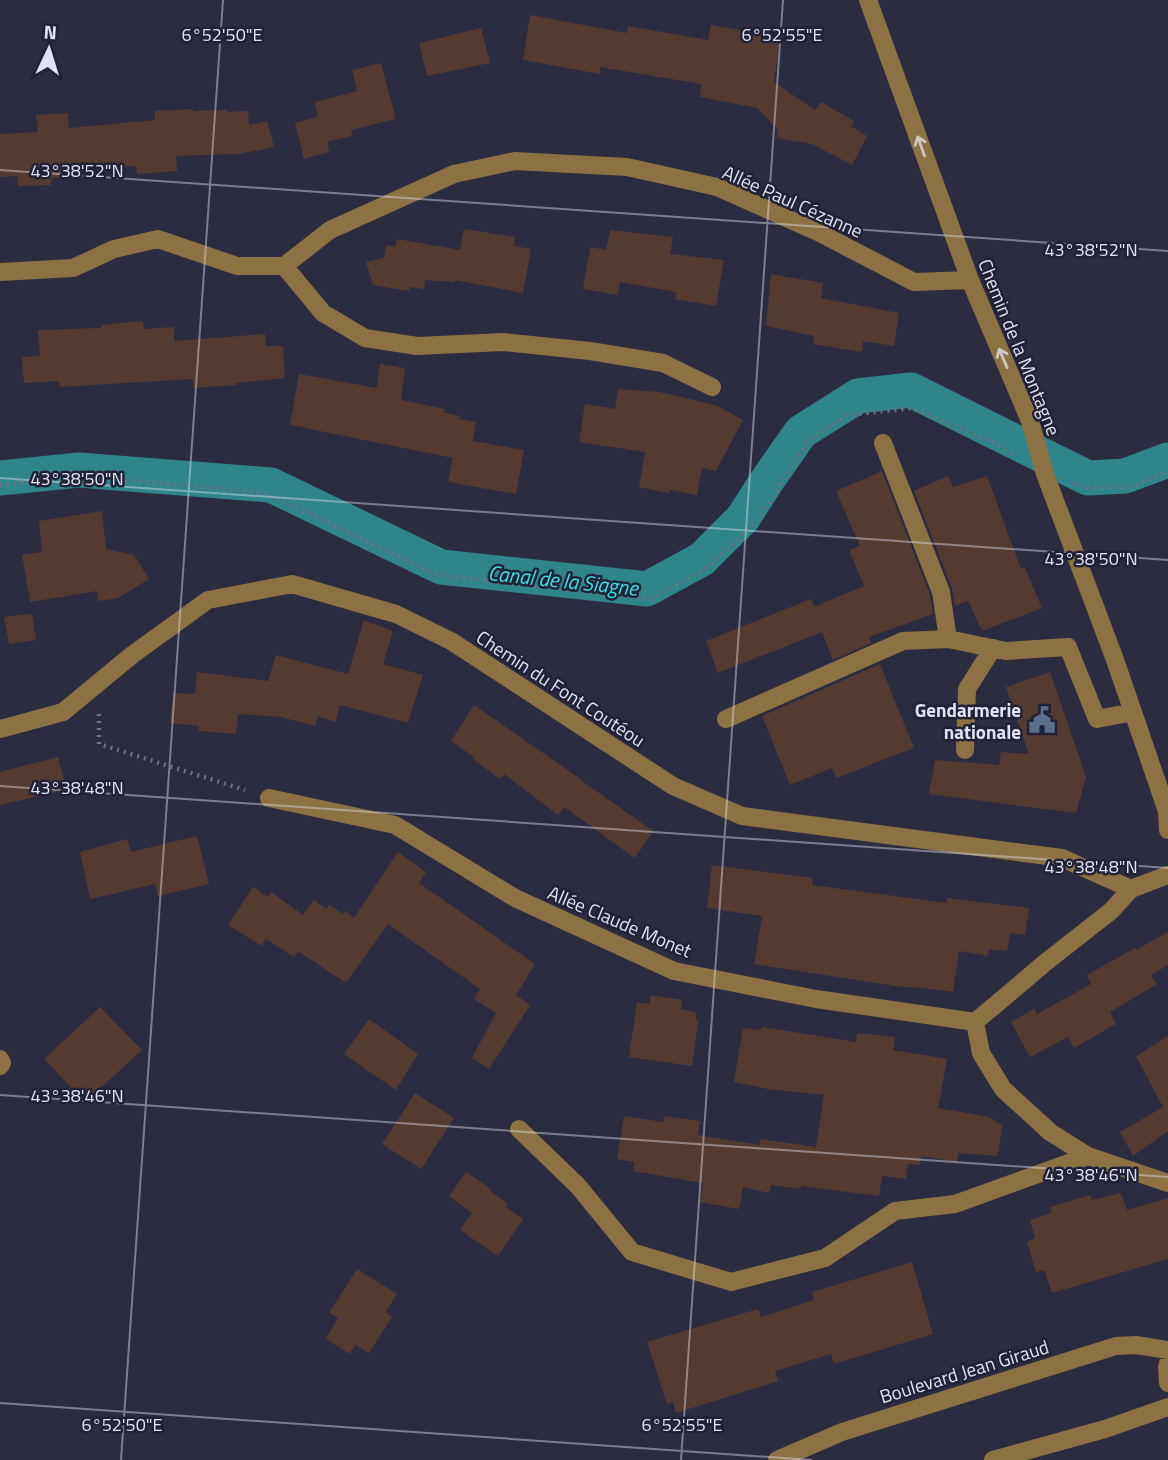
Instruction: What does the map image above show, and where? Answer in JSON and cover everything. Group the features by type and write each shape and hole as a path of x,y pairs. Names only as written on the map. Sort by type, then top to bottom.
{"street":[{"name":"Chemin de la Montagne","path":"868,0 970,280 1030,421 1045,474 1114,657 1167,811 1168,830"},
{"name":"Allée Paul Cézanne","path":"284,265 330,230 454,174 515,161 627,167 718,187 818,232 914,282 970,280"},
{"path":"0,272 73,268 114,249 158,239 237,266 284,265 323,313 365,338 416,346 503,342 590,351 663,362 712,387"},
{"path":"883,443 942,592 948,639"},
{"name":"Chemin du Font Coutéou","path":"0,729 63,712 132,654 208,600 292,584 396,614 451,641 673,786 742,816 1062,858 1132,889"},
{"path":"726,719 903,641 948,639 1006,651 1068,647 1097,719 1133,712"},
{"path":"965,750 967,689 993,648"},
{"name":"Allée Claude Monet","path":"269,798 396,825 514,898 674,971 816,999 975,1022"},
{"path":"1168,875 1132,889 1111,911 975,1022 981,1053 1003,1089 1050,1132 1088,1156 1168,1183"},
{"path":"0,1059 0,1066"},
{"path":"519,1129 578,1186 632,1252 731,1282 825,1258 895,1211 955,1205 1088,1156"},
{"name":"Boulevard Jean Giraud","path":"777,1460 842,1432 1116,1346 1136,1345 1168,1350"},
{"path":"1168,1363 1168,1383"},
{"path":"993,1460 1105,1429 1168,1407"}],"path":[{"path":"0,485 85,476 265,493 438,575 652,599 709,566 758,519 809,440 848,415 912,408 992,442 1045,474 1089,488 1131,487 1168,472"},
{"path":"99,744 269,798"}],"building":[{"path":"530,15 627,33 628,26 708,40 711,25 780,37 774,82 815,110 821,102 854,121 851,126 867,136 852,165 812,144 776,138 778,130 757,108 700,97 701,84 600,67 600,74 523,60"},
{"path":"481,28 490,63 427,76 419,43"},
{"path":"381,63 396,119 351,130 352,136 327,142 329,152 304,159 295,123 318,117 315,102 357,91 352,70"},
{"path":"155,111 248,111 249,125 267,121 274,147 238,154 176,156 177,171 137,174 136,166 72,170 72,177 51,178 51,185 18,186 17,176 0,177 0,134 38,132 36,115 68,113 69,128 155,120"},
{"path":"464,229 515,237 514,246 531,249 523,293 455,280 425,280 424,289 410,287 409,291 373,285 366,262 384,258 386,245 395,247 397,239 460,250"},
{"path":"610,230 673,237 670,254 724,260 716,306 675,299 676,292 620,282 618,295 583,289 590,247 606,250"},
{"path":"771,274 823,283 821,298 899,313 894,346 863,341 862,352 813,344 814,336 766,326"},
{"path":"143,321 144,329 174,327 174,341 265,334 266,346 283,346 285,378 193,388 193,379 60,387 59,381 24,383 22,357 40,356 38,330 101,328 101,325"},
{"path":"380,364 405,368 401,400 445,409 444,413 476,422 473,441 524,450 516,494 448,482 453,458 290,425 299,374 377,388"},
{"path":"618,389 659,392 716,405 743,420 716,471 702,468 697,495 639,487 645,452 579,442 585,404 615,409"},
{"path":"882,471 930,595 933,614 869,637 871,643 833,660 822,632 718,673 706,641 811,599 814,607 864,586 849,550 860,546 836,491"},
{"path":"948,476 953,487 987,476 1021,569 1025,568 1042,608 982,631 968,601 955,606 952,588 914,491"},
{"path":"102,511 106,549 134,555 149,579 118,598 98,601 97,591 30,602 22,555 42,552 39,521"},
{"path":"32,614 36,640 9,644 4,617"},
{"path":"364,620 393,631 383,664 423,675 408,723 340,705 335,722 318,716 315,726 281,717 238,714 236,734 199,731 199,726 170,723 173,693 195,694 197,672 268,681 276,655 348,674"},
{"path":"880,664 914,748 836,778 832,768 790,785 762,716"},
{"name":"Gendarmerie nationale","path":"1050,672 1086,777 1076,813 929,794 935,760 999,765 1001,752 1029,754 1006,687"},
{"path":"474,705 653,831 635,858 564,807 558,815 504,774 500,779 451,741"},
{"path":"58,757 64,781 54,784 56,792 0,805 0,772"},
{"path":"197,836 209,884 158,896 155,884 90,899 80,852 127,839 131,852"},
{"path":"398,852 426,872 419,883 535,964 516,995 530,1005 489,1069 472,1058 496,1013 474,999 480,989 388,924 346,983 298,951 294,957 266,939 262,946 228,925 253,887 268,897 271,892 303,915 314,900 326,909 329,905 343,914 346,911 354,918"},
{"path":"712,865 813,878 812,885 947,903 947,898 1029,908 1025,935 1010,933 1007,951 989,949 988,956 959,951 953,992 902,987 754,964 762,916 707,908"},
{"path":"1168,932 1168,965 1151,975 1157,984 1110,1012 1116,1024 1074,1048 1068,1037 1030,1057 1011,1022 1034,1009 1037,1014 1091,984 1087,975"},
{"path":"651,995 682,1000 681,1009 696,1012 698,1021 692,1066 629,1057 637,1002 649,1004"},
{"path":"100,1007 142,1050 85,1102 44,1059"},
{"path":"369,1019 418,1054 396,1090 344,1054"},
{"path":"762,1027 856,1042 857,1033 895,1037 893,1050 947,1059 938,1108 989,1117 1002,1125 998,1156 958,1153 957,1162 921,1156 920,1165 908,1164 906,1179 882,1176 879,1196 801,1186 801,1189 771,1185 769,1193 743,1187 739,1209 700,1202 703,1183 633,1171 634,1162 617,1159 624,1116 663,1122 664,1116 700,1121 698,1135 759,1145 760,1139 816,1147 824,1095 734,1082 743,1028 761,1030"},
{"path":"1168,1036 1168,1131 1133,1156 1120,1132 1163,1107 1136,1056"},
{"path":"415,1093 454,1118 421,1169 382,1144"},
{"path":"466,1172 491,1189 490,1191 507,1203 506,1207 523,1219 498,1256 460,1230 472,1213 449,1196"},
{"path":"1121,1193 1127,1210 1168,1198 1168,1259 1052,1293 1044,1270 1036,1272 1027,1242 1035,1238 1030,1220 1052,1213 1050,1207 1090,1195 1092,1200"},
{"path":"912,1262 933,1334 834,1364 831,1354 775,1371 778,1381 676,1413 673,1402 667,1404 647,1342 758,1309 761,1317 814,1300 812,1292"},
{"path":"357,1269 397,1294 386,1312 392,1317 369,1353 355,1345 350,1354 326,1339 338,1318 329,1313"}],"waterway":[{"name":"Canal de la Siagne","path":"0,478 79,470 271,485 441,567 647,589 702,559 743,518 801,432 858,396 911,390 1088,478 1125,476 1168,460"}],"place":[{"name":"Gendarmerie nationale","path":"1042,720"}]}
